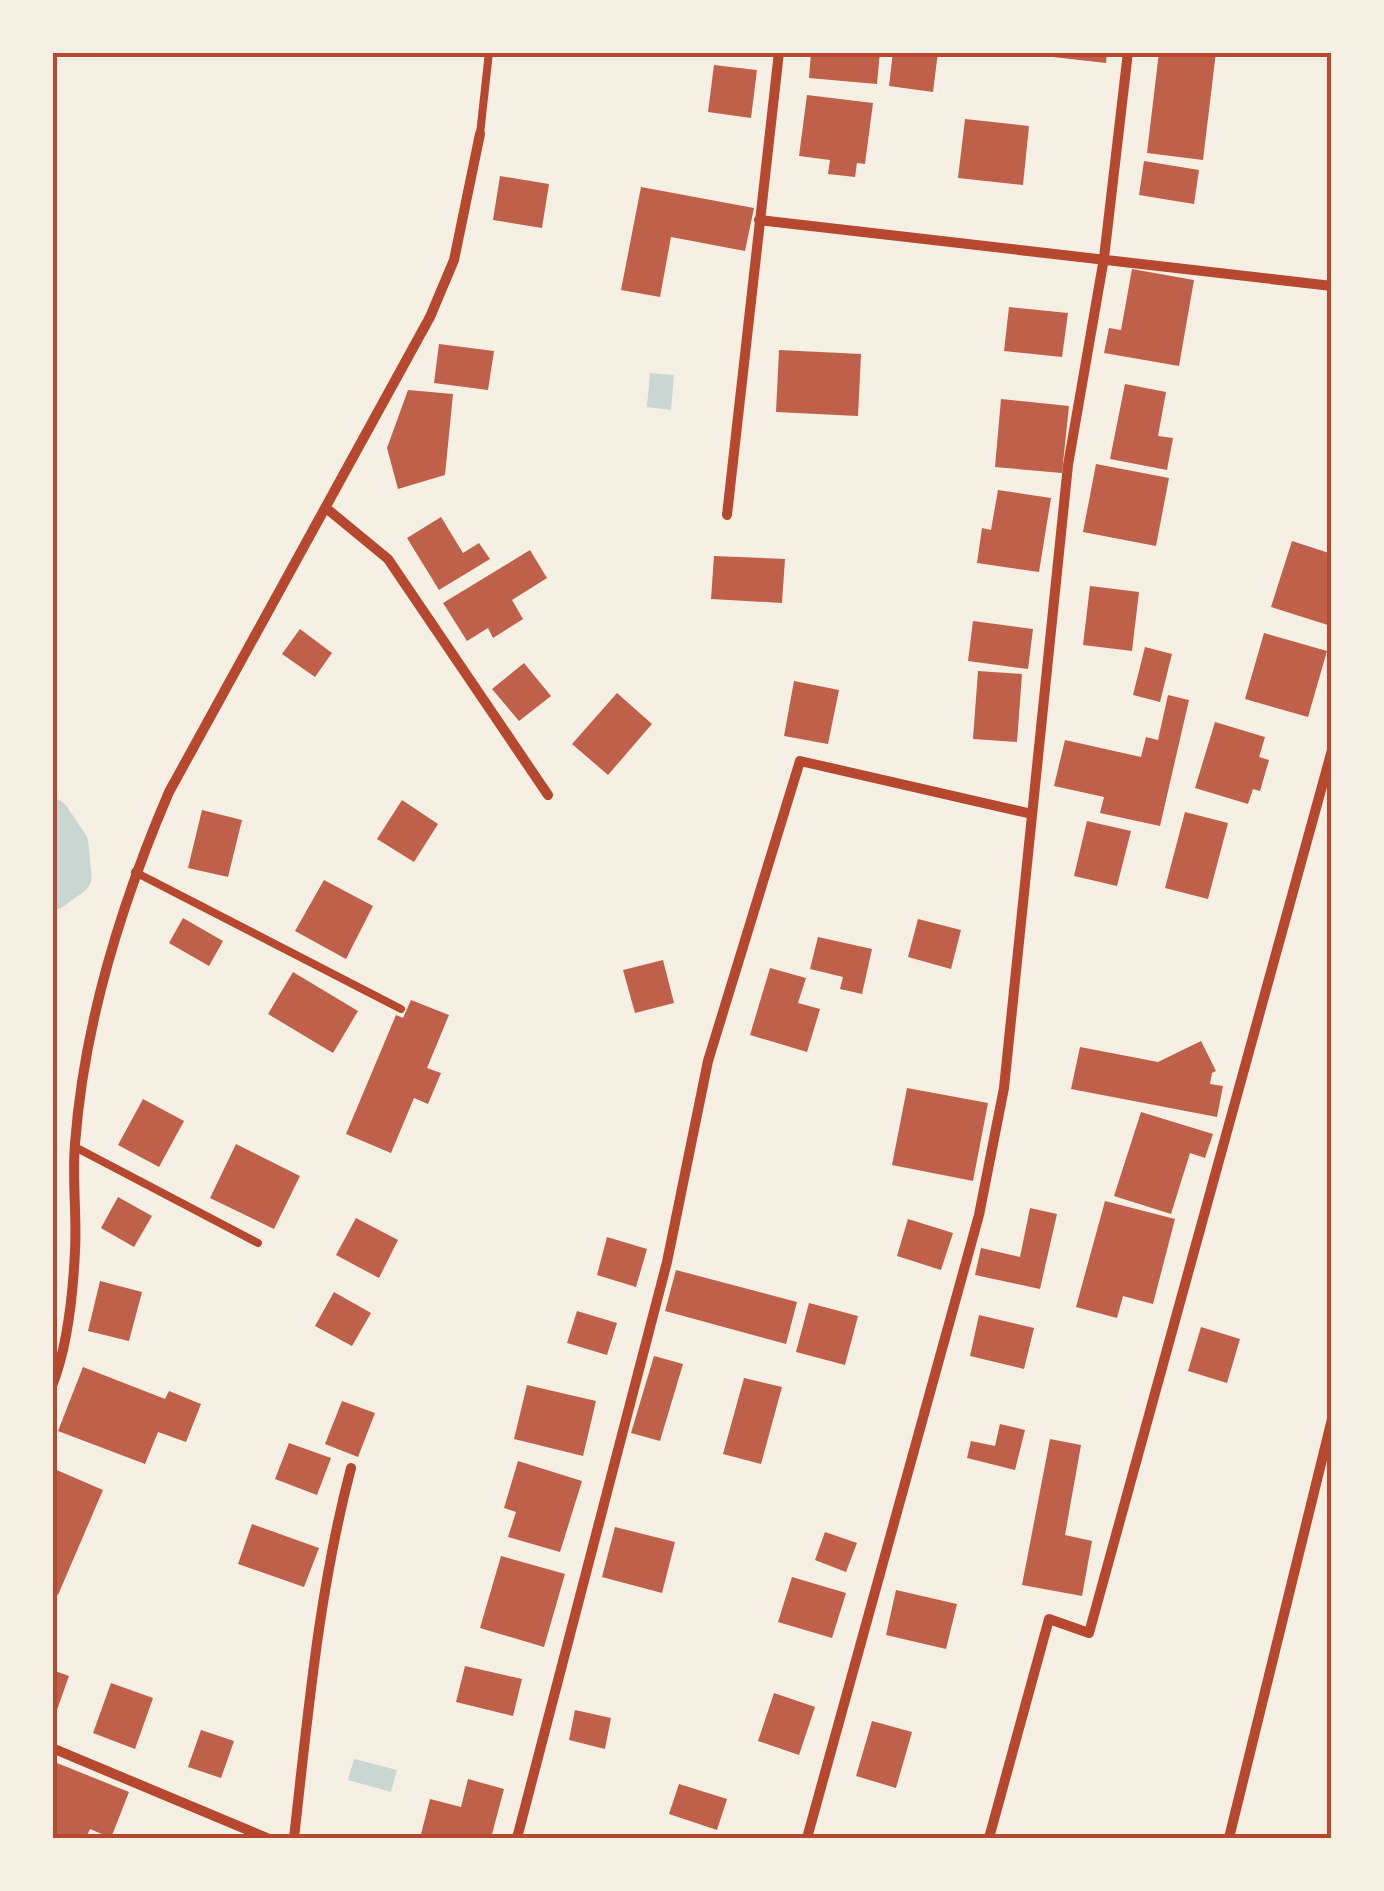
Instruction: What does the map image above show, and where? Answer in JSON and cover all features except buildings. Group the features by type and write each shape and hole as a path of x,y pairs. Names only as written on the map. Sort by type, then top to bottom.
{"street":[{"path":"727,515 779,52"},
{"path":"808,1838 979,1214 1004,1088 1068,465 1104,258 1128,52"},
{"path":"52,1386 60,1365 75,1252 74,1147 87,1047 135,872 170,792 430,316 454,260 480,134"},
{"path":"759,220 1332,286"},
{"path":"326,508 388,559 548,795"},
{"path":"989,1838 1049,1619 1088,1633 1332,750"},
{"path":"517,1838 667,1262 708,1061 800,762 1032,814"},
{"path":"1229,1838 1332,1419"},
{"path":"294,1838 320,1613 350,1468"},
{"path":"52,1748 267,1838"}],"lane":[{"path":"480,134 489,52"},
{"path":"135,872 401,1009"},
{"path":"74,1147 258,1243"}],"shaded area":[{"path":"650,373 674,375 671,410 647,407"},
{"path":"354,1759 397,1770 391,1792 348,1780"}],"waterway":[{"path":"52,816 71,844 74,877 52,893"}]}
